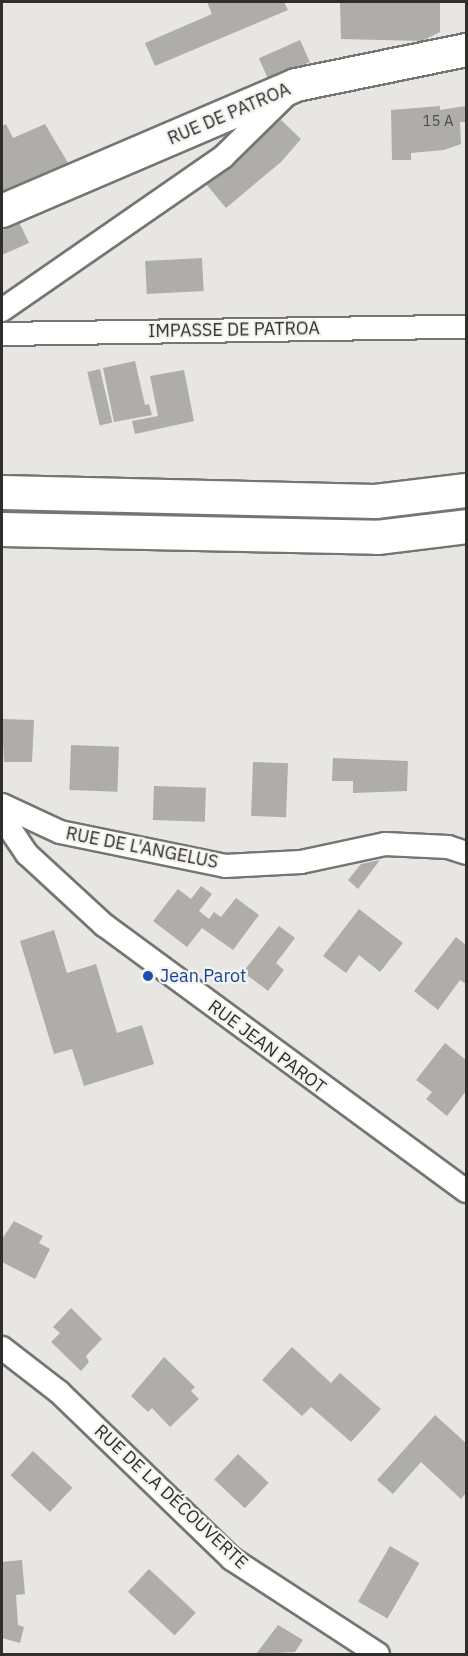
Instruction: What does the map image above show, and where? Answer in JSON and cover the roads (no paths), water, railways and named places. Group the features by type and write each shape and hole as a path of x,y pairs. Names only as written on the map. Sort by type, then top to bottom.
{"highway":[{"path":"2,492 375,501 466,490"},
{"path":"2,529 377,537 466,526"}],"street":[{"name":"RUE DE PATROA","path":"2,211 296,85 466,50"},
{"path":"2,310 223,157 296,85"},
{"name":"IMPASSE DE PATROA","path":"2,333 466,327"},
{"name":"RUE DE L'ANGELUS","path":"2,805 60,832 225,866 301,862 385,844 448,847 466,854"},
{"name":"RUE JEAN PAROT","path":"2,817 27,854 104,925 466,1191"},
{"name":"RUE DE LA DÉCOUVERTE","path":"2,1348 59,1392 232,1559 378,1654"}],"place":[{"name":"Jean Parot","path":"148,976"}]}
